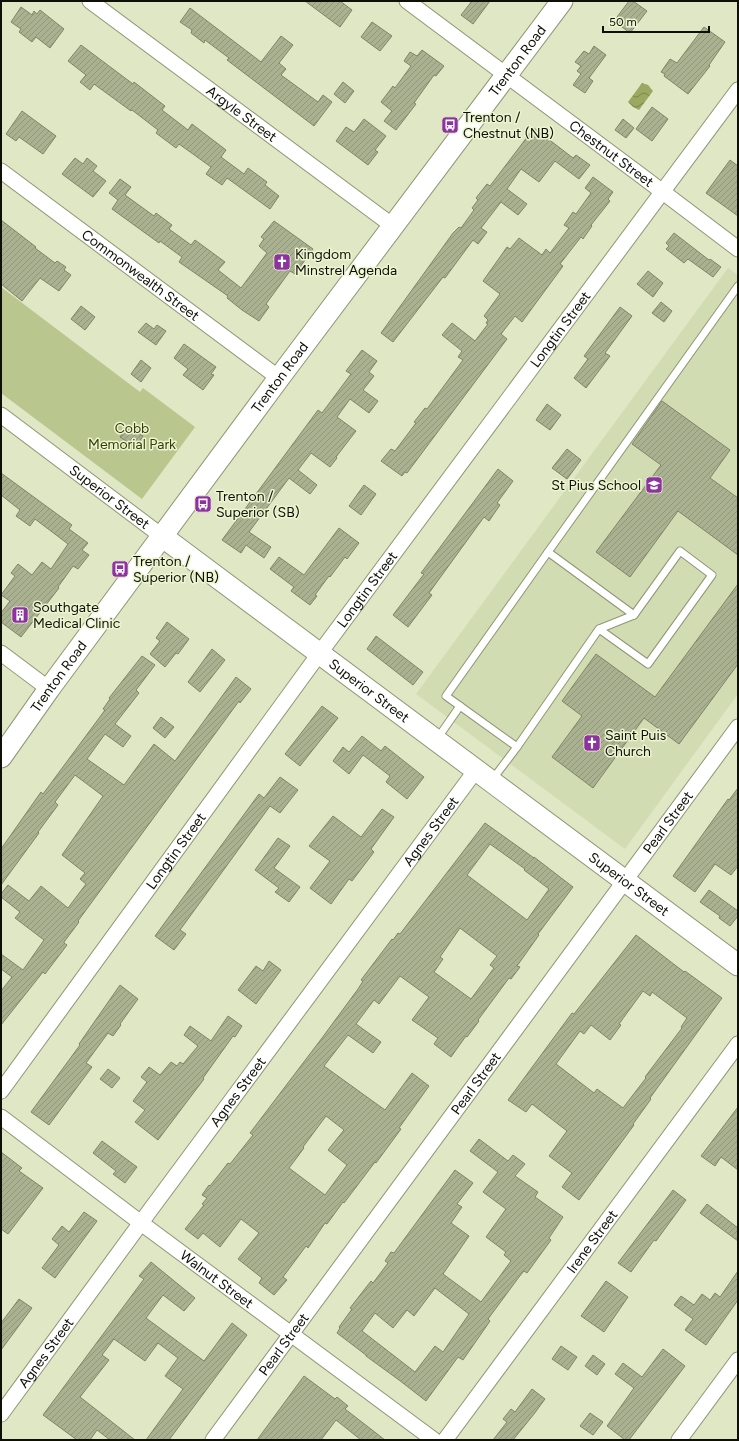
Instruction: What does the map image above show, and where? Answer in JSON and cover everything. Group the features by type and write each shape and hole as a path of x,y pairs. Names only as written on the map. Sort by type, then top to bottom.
{"street":[{"name":"Argyle Street","path":"90,1 393,226"},
{"name":"Chestnut Street","path":"407,1 738,249"},
{"name":"Trenton Road","path":"1,757 49,689 562,1"},
{"name":"Longtin Street","path":"1,1091 319,654 738,90"},
{"name":"Commonwealth Street","path":"1,171 280,378"},
{"name":"Superior Street","path":"1,415 319,654 738,965"},
{"path":"1,653 49,689"},
{"name":"Pearl Street","path":"213,1440 738,727"},
{"name":"Agnes Street","path":"1,1414 141,1223 484,776"},
{"name":"Irene Street","path":"445,1440 738,1044"},
{"name":"Walnut Street","path":"1,1117 141,1223 434,1440"},
{"path":"679,1440 738,1360"}],"lane":[{"path":"517,747 446,696 738,286"},
{"path":"484,776 517,747 599,629 634,615 680,551 712,575 648,664 599,629"},
{"path":"548,552 634,615"},
{"path":"436,740 460,706"}],"shaded area":[{"name":"St Pius School","path":"728,268 738,275 738,694 625,849 416,694"}],"green space":[{"name":"Cobb Memorial Park","path":"1,287 140,392 143,388 195,427 142,499 1,393"}],"water":[{"path":"642,83 648,85 653,91 639,110 628,102"}],"building":[{"path":"305,1 340,1 352,10 340,27"},
{"path":"472,1 490,1 473,24 461,15"},
{"path":"629,1 633,1 647,11 630,33 614,21"},
{"path":"21,7 32,15 34,11 37,14 40,10 64,29 50,48 36,37 32,42 19,32 21,29 11,22"},
{"path":"190,8 261,62 281,36 293,45 279,63 286,69 281,75 318,102 323,95 332,102 314,126 227,60 229,58 205,40 204,43 191,33 192,30 180,22"},
{"path":"372,22 392,36 380,51 361,37"},
{"path":"704,27 725,42 709,65 710,66 688,94 664,76 665,74 661,72 670,59 677,63"},
{"path":"81,45 133,84 134,82 165,106 162,110 188,130 192,124 226,150 221,157 244,174 248,168 267,182 265,185 279,196 270,209 227,178 222,185 206,174 211,167 179,144 176,148 156,133 158,130 94,84 90,90 80,82 86,75 68,61"},
{"path":"594,46 606,55 589,78 593,81 585,93 573,85 581,74 577,71 581,66 575,62 584,51 589,54"},
{"path":"422,50 444,66 436,76 434,75 414,103 416,104 396,130 384,121 392,111 381,102 393,86 395,88 411,66 404,61 410,52 417,56"},
{"path":"343,82 354,91 345,103 334,94"},
{"path":"652,107 668,119 652,141 636,129"},
{"path":"22,111 56,136 43,154 19,137 16,141 6,134"},
{"path":"364,119 386,136 375,150 378,152 368,165 336,141 346,127 354,132"},
{"path":"623,119 634,128 626,138 615,130"},
{"path":"534,128 573,158 576,155 590,165 579,179 555,161 539,182 521,169 507,189 527,204 518,215 501,202 481,228 487,232 478,244 473,240 445,278 443,277 393,342 381,333 453,233 459,227 461,228 474,210 472,208 478,200 476,198 487,184 490,186"},
{"path":"75,158 83,164 87,158 97,166 93,171 106,181 93,197 62,174"},
{"path":"730,160 738,166 738,216 706,193"},
{"path":"593,177 613,192 608,199 610,201 591,225 592,226 583,239 581,237 560,264 563,266 522,322 515,316 501,334 507,339 407,473 405,472 402,476 381,461 391,449 395,451 416,423 414,422 425,408 427,409 463,360 458,357 462,351 442,335 452,323 475,341 488,324 486,323 488,320 484,316 500,294 483,281 507,247 510,249 519,238 542,255 546,249 550,253 569,228 564,225 573,212 576,214 591,193 585,188"},
{"path":"120,179 131,187 125,195 154,216 156,213 172,225 169,229 191,245 195,240 225,262 218,270 241,288 267,253 259,246 264,239 261,237 274,221 313,249 295,274 290,271 266,304 269,307 259,321 227,298 228,296 179,262 182,257 160,241 159,243 112,209 118,200 109,193"},
{"path":"1,220 55,263 57,261 66,267 64,270 71,275 59,291 40,278 22,301 1,284"},
{"path":"674,233 709,260 710,259 721,267 713,277 688,259 684,263 666,249 669,246 666,243"},
{"path":"648,271 663,283 653,297 637,284"},
{"path":"661,302 672,311 664,322 652,313"},
{"path":"81,306 95,317 85,330 71,319"},
{"path":"620,307 632,316 605,353 610,356 586,388 574,378 588,359 584,356"},
{"path":"146,323 154,329 157,325 166,331 156,345 138,332"},
{"path":"184,344 216,367 211,374 214,375 203,390 183,375 188,369 174,358"},
{"path":"362,350 377,361 369,372 374,376 363,390 378,401 369,413 350,399 337,417 356,431 336,457 337,458 330,467 311,453 298,470 317,485 310,494 289,478 249,532 271,547 264,558 246,545 241,553 222,540 318,410 322,413 351,374 346,371"},
{"path":"141,360 151,368 141,382 131,374"},
{"path":"662,401 730,450 710,478 738,498 738,555 678,511 630,577 596,552 661,465 632,444"},
{"path":"547,404 561,415 550,430 536,420"},
{"path":"128,426 143,436 135,447 120,437"},
{"path":"567,449 581,460 567,479 552,468"},
{"path":"498,469 513,481 497,503 500,505 489,521 484,517 429,593 432,595 408,627 393,615 424,574 421,573"},
{"path":"1,473 72,525 69,529 88,543 82,550 89,555 78,569 73,566 58,587 59,588 21,637 1,622 1,613 10,601 1,595 15,576 11,573 18,564 32,575 42,562 51,569 68,544 35,519 30,526 16,516 20,510 1,495"},
{"path":"364,485 376,494 361,515 349,506"},
{"path":"339,528 359,543 347,559 345,557 330,577 329,576 315,595 317,596 310,605 291,591 294,587 270,569 279,557 304,575"},
{"path":"738,584 738,664 679,744 644,718 593,788 552,757 582,716 562,701 596,654 655,697"},
{"path":"167,622 189,639 178,654 176,653 165,667 150,654 160,641 156,638"},
{"path":"376,636 423,672 413,685 367,649"},
{"path":"212,649 225,660 200,692 188,682"},
{"path":"142,656 155,665 136,690 139,693 115,724 131,736 123,747 105,734 87,759 124,785 154,744 175,761 236,677 251,689 240,703 239,701 78,921 79,922 64,942 67,945 45,974 43,972 1,1025 1,991 12,977 1,969 1,954 23,970 44,940 15,918 20,912 1,897 1,894 8,885 29,901 41,886 68,908 86,884 80,879 85,873 62,855 103,796 75,775 55,802 58,805 1,885 1,849 41,792 43,794 105,710 103,709 110,699 109,698"},
{"path":"322,706 338,718 300,766 285,754"},
{"path":"161,717 174,727 165,738 153,728"},
{"path":"362,736 381,751 385,746 424,777 407,799 386,782 390,776 363,755 349,774 333,761 343,747 349,752"},
{"path":"280,777 298,790 280,813 270,806 180,930 186,934 174,950 155,936 259,794 264,798"},
{"path":"738,788 738,866 731,875 715,864 695,892 673,876 728,799 729,800"},
{"path":"382,809 394,817 371,849 374,852 352,881 349,879 331,904 310,888 330,861 309,846 333,816 361,837"},
{"path":"485,823 534,857 573,887 538,934 539,935 517,966 520,967 511,979 509,978 478,1020 479,1021 451,1057 434,1044 438,1038 412,1020 429,997 400,976 379,1004 374,1000 356,1024 381,1042 373,1053 348,1035 324,1066 385,1110 412,1073 429,1086 399,1128 401,1129 376,1163 375,1162 327,1224 325,1223 308,1248 306,1246 283,1277 287,1280 274,1295 259,1283 262,1278 238,1259 259,1233 241,1219 220,1247 203,1233 198,1239 185,1229 204,1205 202,1204 207,1198 202,1195 209,1185 210,1186 228,1163 230,1164 253,1135 250,1133 358,989 363,981 361,980 392,939 393,940 398,933 400,934","holes":["490,844 525,869 524,870 549,889 527,920 467,875","460,928 497,956 490,965 494,968 471,999 434,972 443,959 440,957","326,1116 344,1130 328,1150 347,1165 325,1195 289,1168 304,1148 303,1147"]},
{"path":"278,838 290,846 274,868 300,887 289,902 275,892 279,888 255,870"},
{"path":"709,890 738,911 738,916 730,926 719,918 720,916 700,902"},
{"path":"636,935 684,972 685,971 722,998 650,1098 651,1099 633,1124 634,1125 579,1200 562,1187 572,1173 549,1156 567,1131 532,1104 526,1112 508,1100 572,1013 574,1014","holes":["643,991 650,996 652,992 687,1018 681,1027 682,1028 623,1108 597,1089 594,1093 556,1064 580,1031 584,1034 591,1025 610,1040 621,1025 619,1024"]},
{"path":"269,961 281,970 256,1004 238,990 256,966 263,971"},
{"path":"120,985 138,999 113,1036 108,1033 86,1063 92,1067 49,1125 31,1112 80,1045 79,1044"},
{"path":"228,1016 242,1026 235,1037 233,1036 203,1078 204,1079 158,1140 135,1122 145,1110 133,1101 147,1082 141,1077 149,1067 160,1075 171,1062 177,1066 180,1062 183,1064 198,1046 184,1035 190,1026 211,1041"},
{"path":"108,1069 120,1078 112,1088 100,1079"},
{"path":"738,1107 738,1170 721,1157 715,1166 701,1156"},
{"path":"479,1139 508,1161 513,1155 525,1164 515,1176 538,1192 535,1197 563,1217 549,1238 551,1240 527,1273 524,1271 519,1277 488,1319 490,1321 463,1360 458,1357 426,1401 337,1333 340,1328 339,1327 352,1309 350,1308 371,1281 373,1283 388,1263 385,1261 391,1252 394,1253 455,1170 473,1183 457,1204 462,1207 451,1223 469,1236 443,1274 481,1302 511,1261 504,1255 506,1252 486,1237 506,1209 483,1192 498,1172 470,1151","holes":["435,1288 469,1314 443,1352 435,1346 415,1372 362,1331 375,1313 393,1328 407,1310 414,1316"]},
{"path":"102,1141 137,1167 125,1183 113,1174 116,1171 93,1153"},
{"path":"1,1152 22,1168 19,1171 43,1188 8,1234 1,1229"},
{"path":"673,1190 686,1200 631,1272 618,1263"},
{"path":"707,1204 738,1228 738,1241 700,1213"},
{"path":"84,1212 97,1221 55,1278 42,1268 59,1245 52,1239 62,1226 69,1232"},
{"path":"151,1262 195,1298 184,1311 163,1295 146,1318 204,1361 232,1323 247,1335 169,1440 146,1440 183,1389 165,1376 178,1358 158,1343 145,1361 114,1339 102,1355 109,1360 80,1397 135,1440 110,1440 97,1430 90,1440 77,1440 43,1415 144,1279 139,1276"},
{"path":"738,1271 738,1300 706,1345 685,1330 693,1319 674,1305 681,1296 694,1305 702,1294 710,1300 715,1293 720,1297"},
{"path":"606,1281 628,1297 604,1332 581,1316"},
{"path":"19,1299 32,1308 1,1350 1,1323"},
{"path":"561,1346 577,1357 568,1370 552,1359"},
{"path":"663,1349 685,1366 629,1440 625,1440 607,1426 634,1388 615,1374 623,1363 642,1377"},
{"path":"593,1355 605,1364 597,1375 585,1366"},
{"path":"304,1376 335,1399 337,1397 348,1406 345,1409 385,1440 361,1440 336,1420 321,1440 257,1440"},
{"path":"532,1389 545,1399 534,1414 513,1440 493,1440 507,1422 503,1419 511,1409 515,1412"},
{"path":"590,1413 603,1422 593,1435 580,1426"}],"place":[{"name":"Trenton / Chestnut (NB)","path":"450,125"},
{"name":"Kingdom Minstrel Agenda","path":"282,262"},
{"name":"St Pius School","path":"654,485"},
{"name":"Trenton / Superior (SB)","path":"203,504"},
{"name":"Trenton / Superior (NB)","path":"120,569"},
{"name":"Southgate Medical Clinic","path":"20,615"},
{"name":"Saint Puis Church","path":"592,743"}]}
